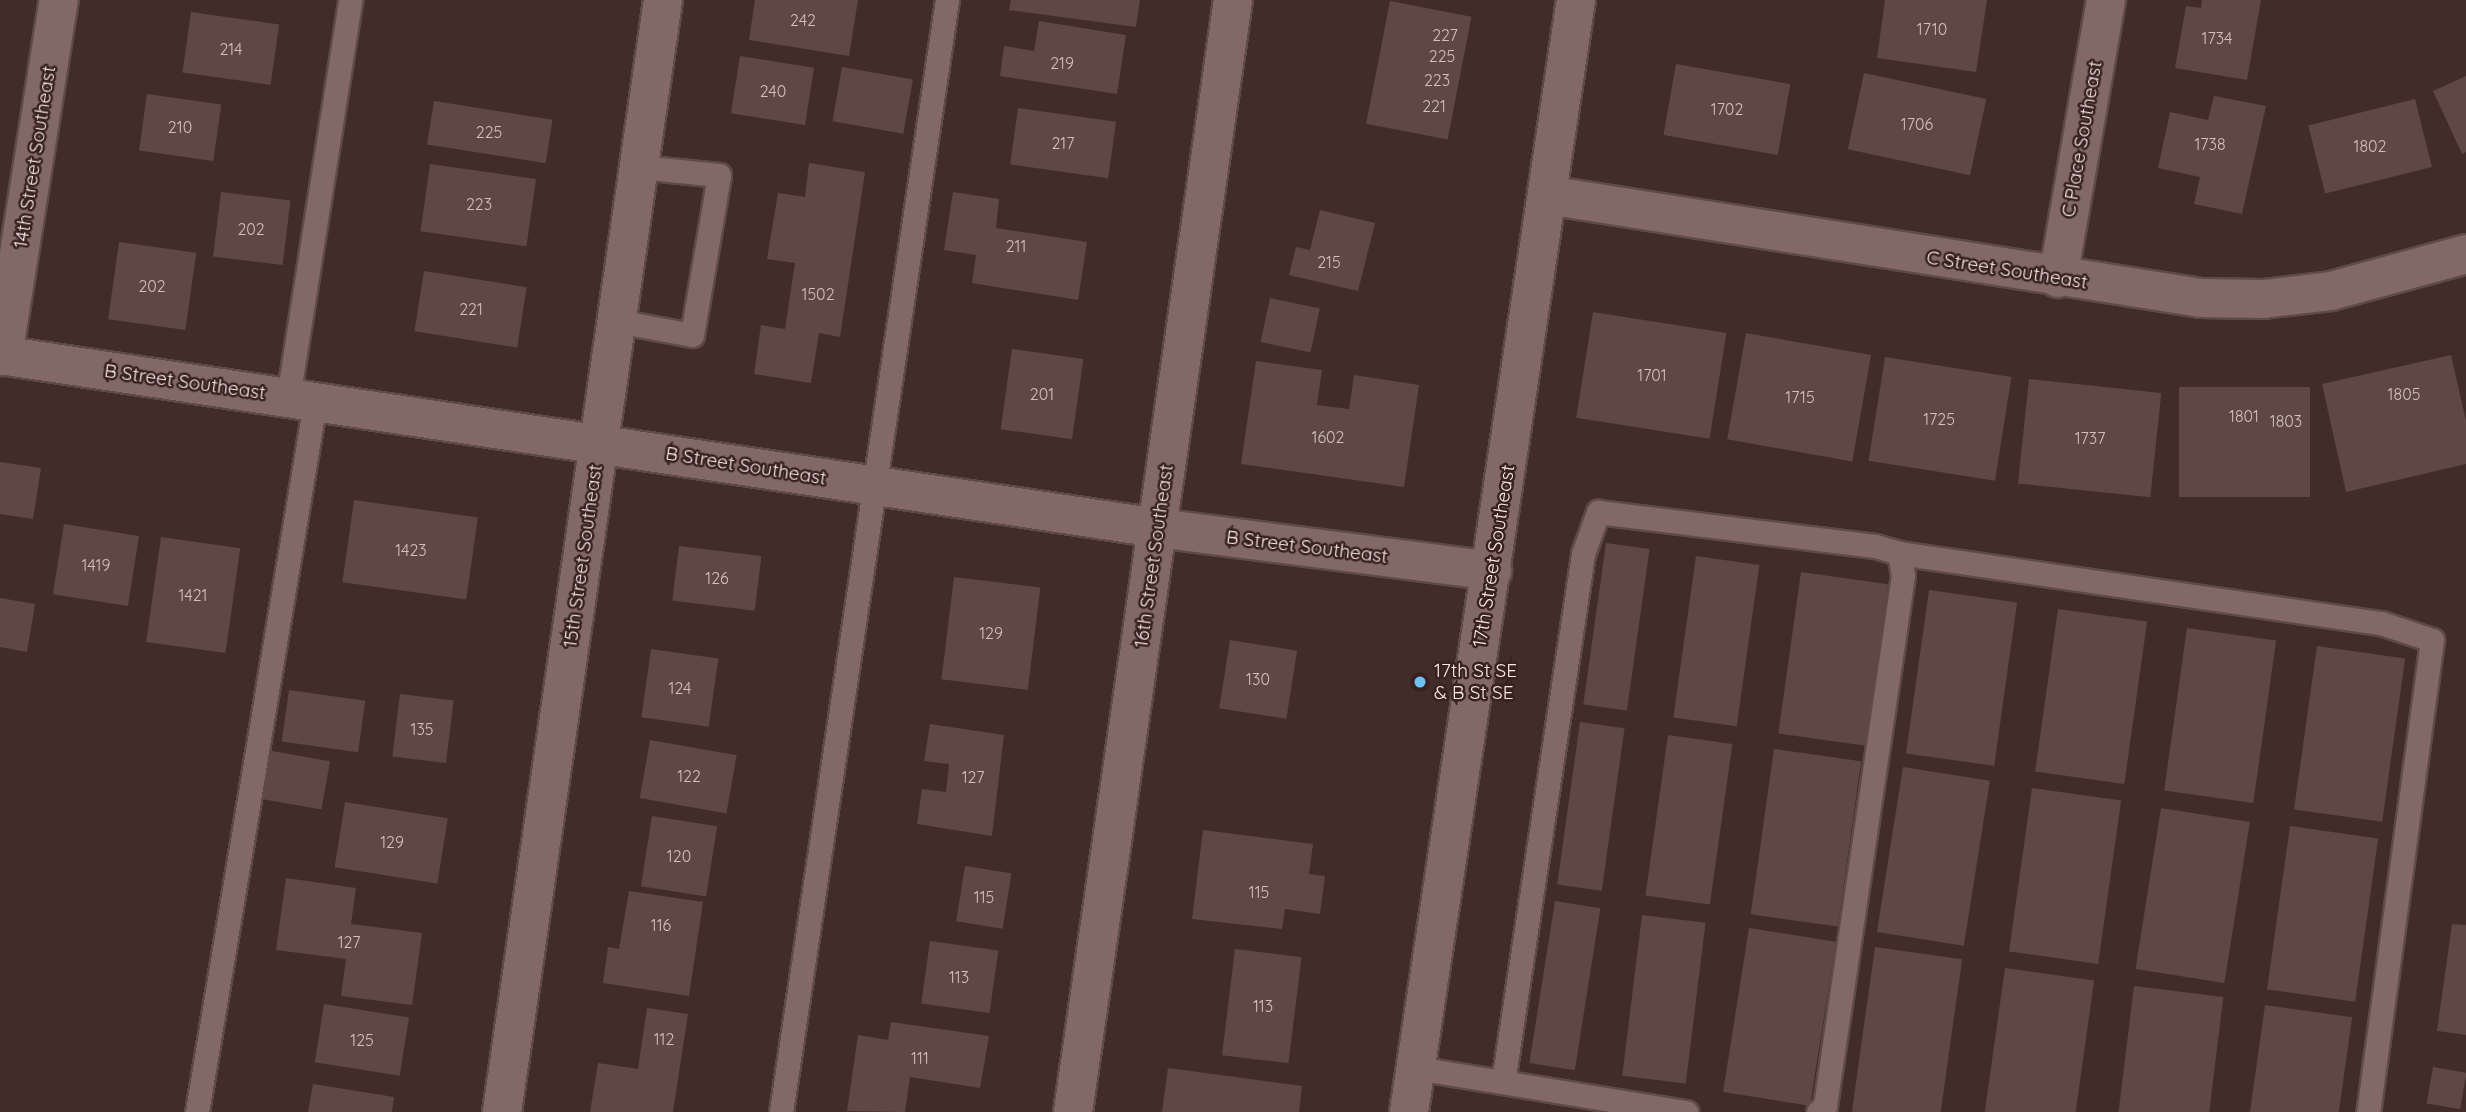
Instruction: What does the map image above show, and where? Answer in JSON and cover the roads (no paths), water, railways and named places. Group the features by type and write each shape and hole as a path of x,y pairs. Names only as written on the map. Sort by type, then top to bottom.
{"street":[{"name":"14th Street Southeast","path":"2,355 60,0"},
{"name":"15th Street Southeast","path":"502,1112 663,0"},
{"name":"16th Street Southeast","path":"1073,1112 1233,0"},
{"name":"17th Street Southeast","path":"1409,1112 1576,0"},
{"name":"C Place Southeast","path":"2058,278 2106,0"},
{"name":"C Street Southeast","path":"1547,195 2058,278 2201,298 2263,299 2331,291 2466,254"},
{"name":"B Street Southeast","path":"2,355 1158,528 1492,571"}],"lane":[{"path":"197,1112 302,400 350,0"},
{"path":"781,1112 947,0"},
{"path":"616,321 692,335 719,174 639,167"},
{"path":"1503,1082 1583,554 1598,512 1875,546 1899,553 2381,624 2432,640 2368,1112"},
{"path":"1822,1110 1903,575 1899,553"},
{"path":"1416,1068 1686,1112"}],"place":[{"name":"17th St SE & B St SE","path":"1420,682"}]}
